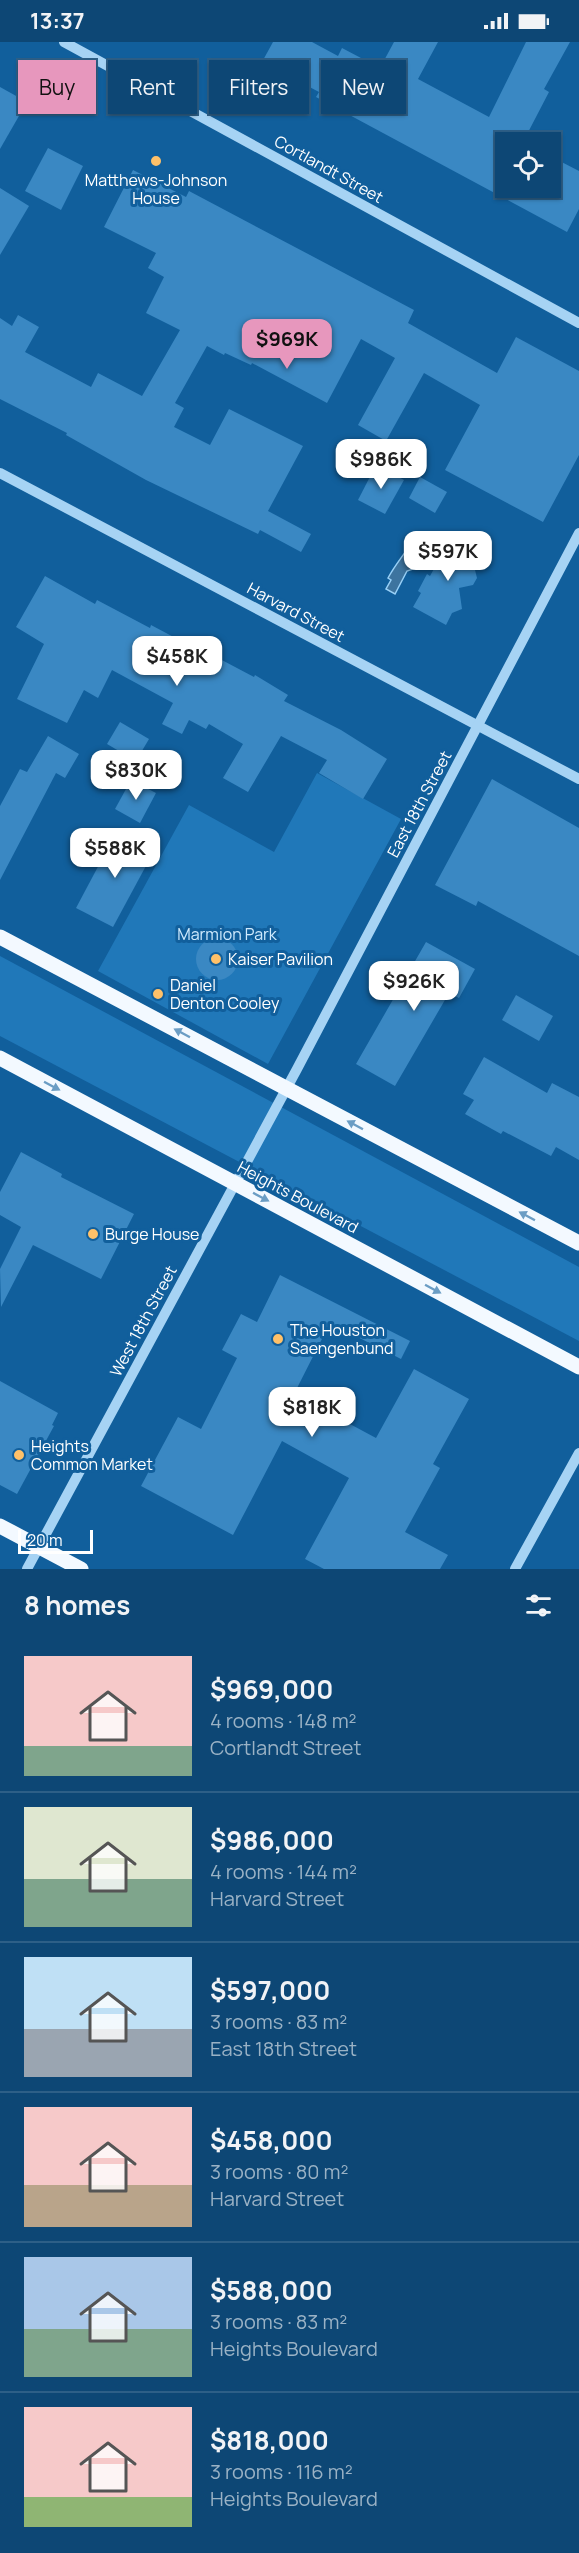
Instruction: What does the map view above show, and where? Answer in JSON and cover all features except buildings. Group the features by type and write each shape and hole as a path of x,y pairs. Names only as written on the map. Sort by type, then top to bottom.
{"main road":[{"path":"0,937 579,1243"},
{"name":"Heights Boulevard","path":"0,1058 579,1367"},
{"path":"0,1526 81,1569"}],"street":[{"name":"Cortlandt Street","path":"64,42 579,323"},
{"name":"Harvard Street","path":"0,473 579,779"},
{"name":"East 18th Street","path":"287,1089 579,533"},
{"name":"West 18th Street","path":"27,1569 287,1089"},
{"path":"515,1569 579,1453"}],"green space":[{"name":"Marmion Park","path":"317,773 401,819 268,1064 98,971 189,805 274,852"},
{"path":"0,956 579,1267 579,1341 0,1036"}],"shaded area":[{"path":"413,540 421,544 415,555 420,559 416,568 407,571 395,594 386,589 391,580 388,578"}],"place":[{"name":"Matthews-Johnson House","path":"156,161"},
{"name":"Kaiser Pavilion","path":"216,959"},
{"name":"Daniel Denton Cooley","path":"158,994"},
{"name":"Burge House","path":"93,1234"},
{"name":"The Houston Saengenbund","path":"278,1339"},
{"name":"Heights Common Market","path":"19,1455"}]}
